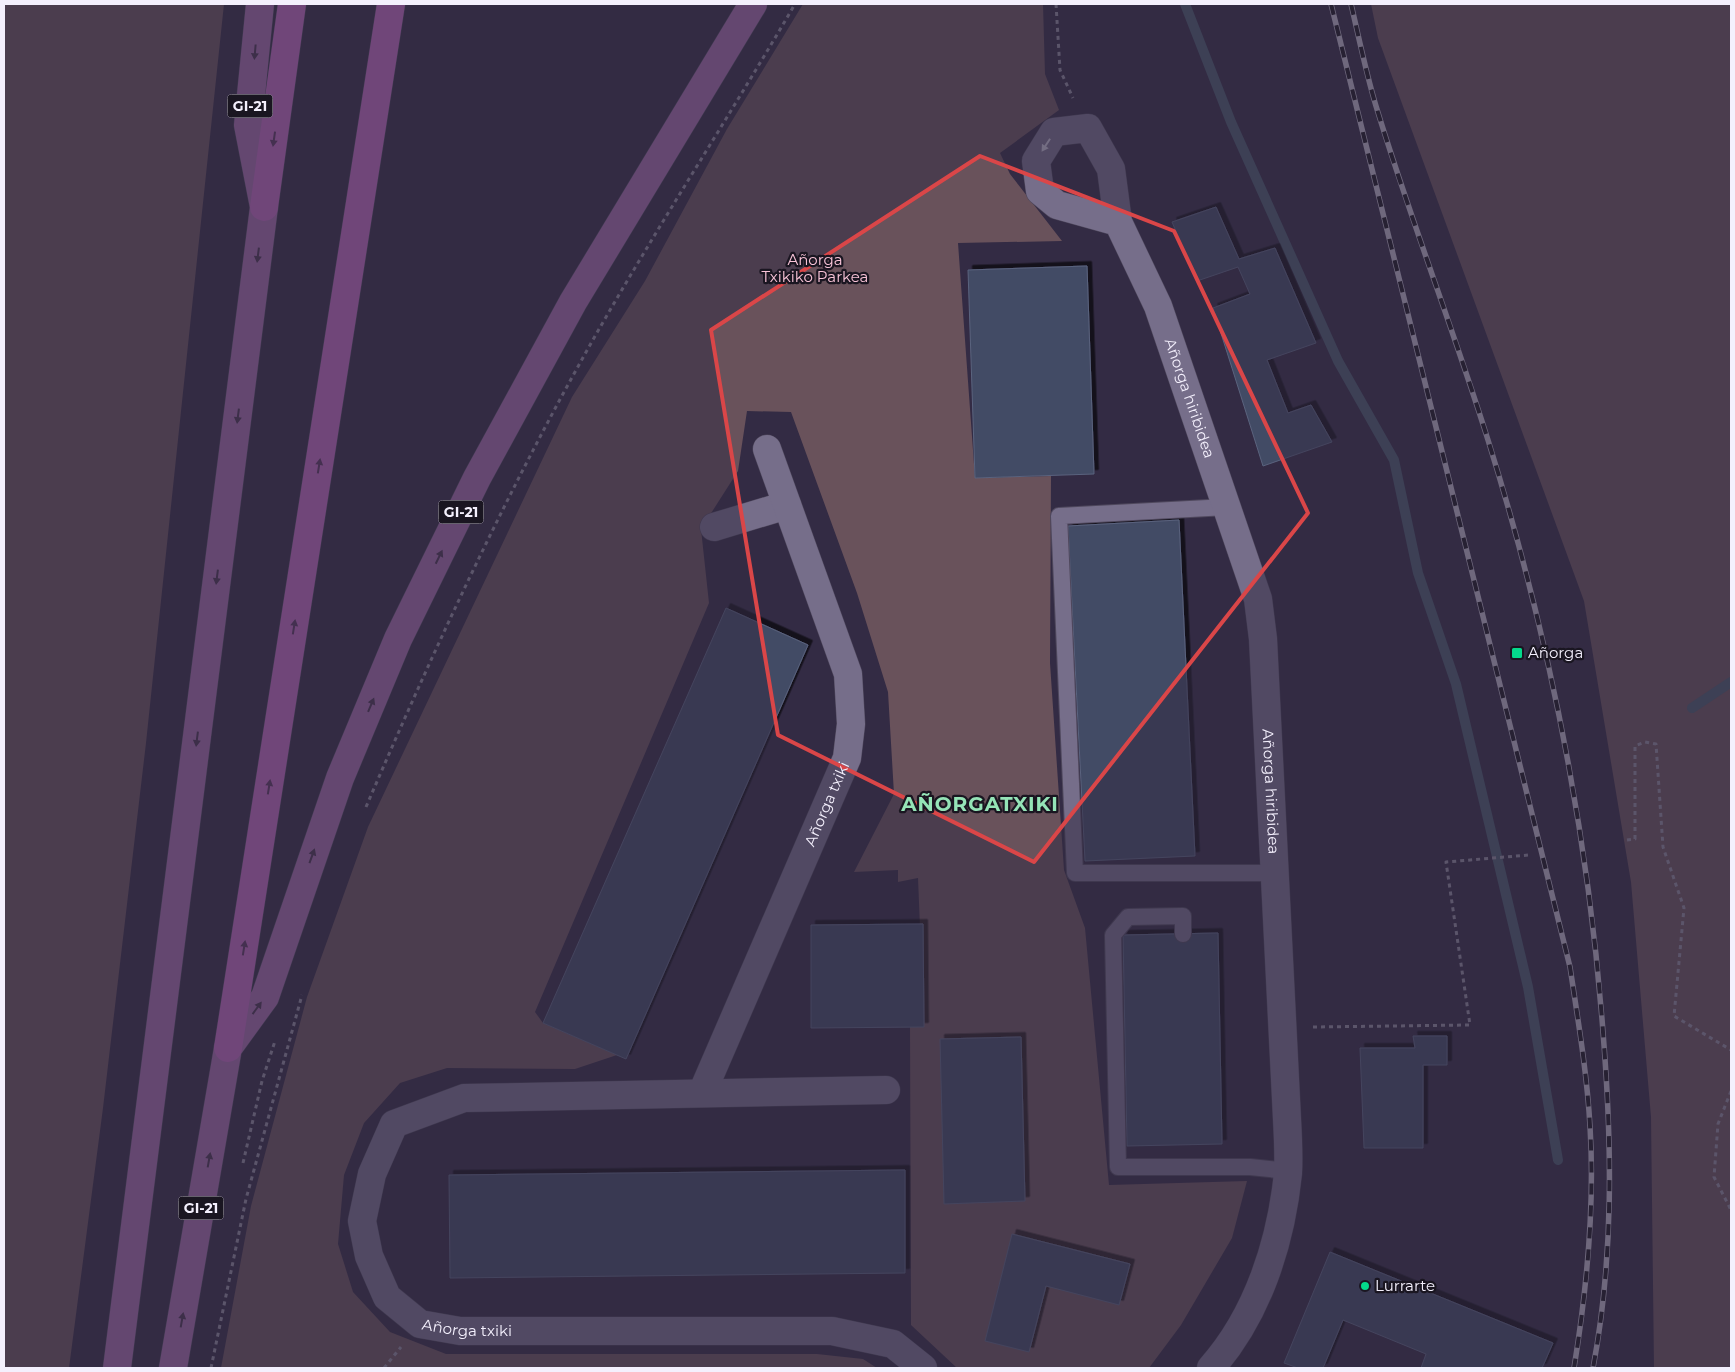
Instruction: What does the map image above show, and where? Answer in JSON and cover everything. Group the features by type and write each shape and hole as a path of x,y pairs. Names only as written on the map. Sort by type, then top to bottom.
{"highway":[{"name":"GI-21","path":"264,207 292,4"},
{"name":"GI-21","path":"228,1048 391,4"}],"main road":[{"name":"GI-21","path":"117,1368 264,207 248,125 260,4"},
{"name":"GI-21","path":"173,1368 228,1048 265,997 340,778 398,639 477,478 573,302 753,4"}],"street":[{"path":"1088,128 1054,132 1036,161 1040,191 1056,205 1118,222"},
{"name":"Añorga hiribidea","path":"1088,128 1111,169 1118,222 1158,306 1258,598 1264,639 1288,1171 1282,1214 1264,1282 1228,1349 1211,1368"},
{"name":"Añorga txiki","path":"702,1093 847,758 851,724 848,674 767,448"},
{"path":"714,527 787,505"},
{"name":"Añorga txiki","path":"886,1090 464,1098 394,1124 372,1174 362,1221 369,1256 387,1297 420,1324 460,1331 832,1331 893,1344 923,1368"}],"lane":[{"path":"1226,507 1059,516 1075,873 1274,873"},
{"path":"1183,934 1183,916 1128,917 1113,935 1118,1167 1250,1167 1288,1171"}],"path":[{"path":"365,811 425,675 534,449 590,345 795,4"},
{"path":"1056,4 1060,70 1088,128"},
{"path":"1627,840 1635,839 1635,746 1645,742 1656,744 1663,847 1684,908 1674,1016 1731,1050"},
{"path":"1282,1027 1470,1025 1446,862 1529,855"},
{"path":"211,1368 246,1199 303,992"},
{"path":"241,1173 262,1081 277,1034"},
{"path":"1731,1091 1718,1124 1714,1177 1731,1210"}],"highlighted area":[{"path":"980,156 1174,231 1308,513 1034,862 778,735 711,330"}],"green space":[{"path":"4,4 224,4 146,743 103,1108 69,1368 4,1368"},
{"name":"Añorga Txikiko Parkea","path":"803,4 1043,4 1045,74 1059,110 1000,153 1010,174 1062,241 958,243 975,478 1051,476 1050,663 1064,870 1085,928 1109,1185 1247,1181 1232,1238 1181,1325 1149,1368 957,1368 911,1325 910,1027 924,1027 918,878 898,882 898,870 854,872 894,794 888,692 857,593 791,412 747,411 738,471 701,529 709,603 535,1012 543,1023 617,1055 575,1069 447,1068 400,1083 364,1123 344,1175 338,1244 353,1292 390,1332 446,1354 817,1354 863,1359 877,1368 221,1368 251,1206 307,997 368,827 572,397 645,281 727,129"},
{"path":"1371,4 1731,4 1731,1368 1654,1368 1651,1117 1631,882 1584,601 1378,38"}],"building":[{"path":"1216,207 1239,259 1275,248 1316,343 1267,360 1288,413 1311,405 1332,442 1263,466 1213,308 1250,294 1238,267 1197,281 1172,222"},
{"path":"1087,266 1094,474 975,478 968,270"},
{"path":"1179,520 1195,856 1085,861 1068,526"},
{"path":"726,608 808,645 626,1059 543,1023"},
{"path":"923,924 924,1027 811,1028 811,925"},
{"path":"1218,933 1222,1144 1127,1146 1123,935"},
{"path":"1413,1036 1447,1036 1447,1065 1423,1065 1423,1148 1364,1148 1360,1048 1415,1048"},
{"path":"1021,1037 1025,1201 944,1204 940,1039"},
{"path":"905,1170 905,1273 450,1278 449,1175"},
{"path":"1012,1234 1130,1264 1119,1305 1046,1286 1029,1352 985,1341"},
{"name":"Lurrarte","path":"1330,1252 1553,1343 1542,1368 1421,1368 1426,1354 1343,1320 1323,1368 1298,1368 1284,1363"}],"waterway":[{"path":"1185,4 1231,122 1338,361 1394,460 1418,573 1456,684 1528,987 1558,1160"},
{"path":"1692,708 1731,682"}],"railway":[{"path":"1331,4 1570,967 1587,1086 1591,1156 1589,1247 1583,1308 1574,1368"},
{"path":"1351,4 1376,106 1475,398 1510,512 1547,659 1576,807 1596,957 1608,1116 1608,1242 1605,1284 1593,1368"}],"place":[{"name":"Añorga","path":"1517,653"},
{"name":"Lurrarte","path":"1365,1286"}],"district":[{"name":"AÑORGATXIKI","path":"980,804"}]}
